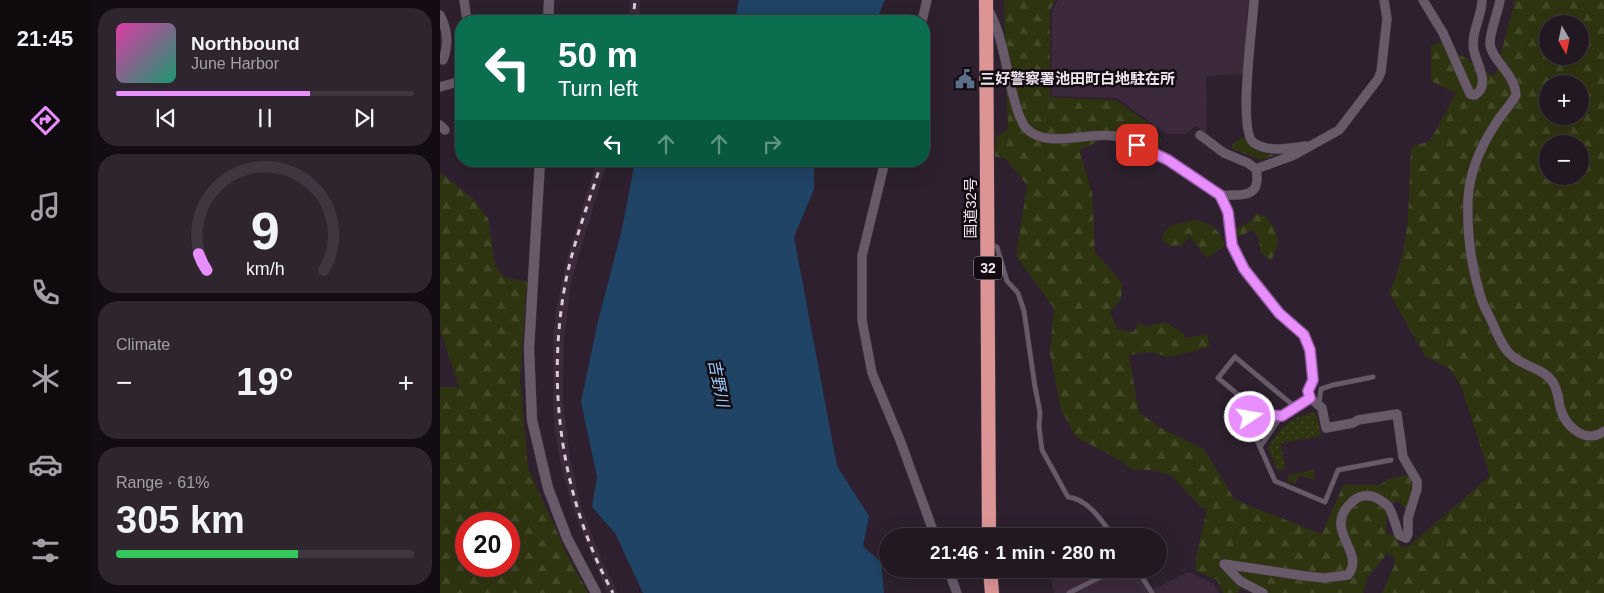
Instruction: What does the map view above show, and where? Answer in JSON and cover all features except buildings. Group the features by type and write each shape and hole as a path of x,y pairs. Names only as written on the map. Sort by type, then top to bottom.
{"highway":[{"name":"国道32号","path":"986,3 989,528"},
{"path":"991,578 992,593"}],"street":[{"path":"464,0 467,15"},
{"path":"548,15 549,0"},
{"path":"923,15 927,0"},
{"path":"1254,0 1245,99 1248,135 1252,142 1273,150 1308,146"},
{"path":"1256,169 1294,155 1339,130 1378,79 1381,72 1387,19 1384,0"},
{"path":"1423,0 1443,33 1470,94 1475,95 1479,92 1483,81 1473,42 1483,1"},
{"path":"1500,0 1490,42 1491,49 1513,81 1516,95 1496,122 1471,174 1468,200 1469,238 1480,296 1499,338 1510,355 1552,380 1558,392 1560,408 1567,423 1586,436 1595,436 1604,431"},
{"path":"986,3 996,24 1015,104 1024,127 1036,136 1053,139 1107,135 1122,138 1168,160 1220,195 1238,196 1252,192 1257,186 1256,169 1248,163 1224,153 1200,135"},
{"path":"440,15 446,32 448,46 443,60"},
{"path":"440,87 455,83"},
{"path":"540,167 529,349 532,420 548,488 567,538 596,593"},
{"path":"884,167 862,256 862,320 872,373 900,440 932,528"},
{"path":"1220,195 1228,212 1232,245 1244,269 1279,313 1304,335 1310,350 1313,380 1308,391 1310,398 1322,408 1326,428 1353,423 1358,420 1397,414 1403,457 1417,481 1417,489 1408,518 1408,537 1402,538 1399,535 1388,506 1371,496 1363,496 1354,500 1342,514 1340,522 1341,531 1353,561 1353,568 1348,575 1324,578 1224,564 1240,581 1263,593"},
{"path":"952,578 958,593"}],"lane":[{"path":"987,244 997,247 1007,281 1018,292 1024,311 1040,412 1042,450 1068,497 1078,498 1108,528"},
{"path":"1282,416 1270,415 1255,407 1218,378 1235,357 1294,406"},
{"path":"1319,405 1321,389 1373,377"},
{"path":"1260,447 1282,416 1294,406 1310,398"},
{"path":"1255,407 1250,417 1250,424 1275,481 1325,502 1338,470 1391,460"},
{"path":"1069,593 1098,578"},
{"path":"1143,578 1152,593"}],"shaded area":[{"path":"630,0 640,0 639,15 629,15"},
{"path":"1058,0 1250,0 1248,4 1243,74 1206,76 1207,134 1195,126 1187,134 1166,134 1117,98 1051,96 1052,11"},
{"path":"595,167 605,167 571,283 564,339 563,401 570,458 581,506 602,561 618,593 607,593 573,509 560,461 555,432 553,339 556,310 568,255"},
{"path":"1189,572 1213,583 1219,593 1155,593 1153,589"},
{"path":"1051,578 1140,578 1149,593 1054,593"}],"green space":[{"path":"1004,0 1056,0 1050,10 1050,97 1116,100 1155,128 1162,141 1158,147 1151,150 1140,141 1104,139 1079,150 1092,192 1095,252 1122,283 1121,299 1110,312 1117,329 1133,332 1139,323 1146,326 1165,322 1183,333 1185,338 1207,334 1210,347 1169,357 1151,352 1129,355 1139,412 1159,427 1204,449 1235,500 1322,534 1343,485 1379,485 1389,479 1409,474 1412,487 1407,510 1397,500 1389,511 1386,524 1386,534 1393,534 1401,546 1405,547 1409,546 1490,476 1461,386 1450,369 1425,356 1389,292 1402,258 1408,221 1411,147 1430,141 1456,93 1431,81 1431,46 1440,42 1495,77 1515,0 1604,0 1604,593 1382,593 1395,564 1393,556 1387,554 1368,577 1363,593 1262,593 1241,588 1237,593 1223,593 1217,580 1196,571 1196,557 1207,510 1201,507 1172,476 1153,470 1133,470 1119,460 1076,437 1061,409 1050,353 1054,308 1016,256 1027,185 1005,158 995,157 996,137 1008,129"},
{"path":"1244,136 1256,150 1275,155 1261,160 1232,149 1233,143"},
{"path":"440,172 473,199 488,218 495,265 504,277 527,282 520,378 528,468 568,556 588,593 440,593 440,387 459,387 440,329"},
{"path":"1255,214 1265,215 1276,232 1278,242 1271,260 1261,253 1258,236 1252,230 1239,237 1236,232 1236,229 1250,222"},
{"path":"1195,220 1206,223 1218,231 1225,246 1207,258 1190,237 1181,245 1170,246 1164,242 1162,237 1170,226"},
{"path":"1316,412 1321,436 1281,443 1285,469 1278,470 1268,448 1287,424 1299,417"},
{"path":"1314,470 1315,480 1299,475 1295,484 1287,481 1289,475"}],"water":[{"path":"739,0 885,0 879,15 736,15"},
{"name":"吉野川","path":"634,167 814,167 814,189 794,237 837,466 869,516 863,546 879,560 879,578 883,578 884,593 643,593 615,533 592,507 597,477 581,402 598,321 622,229"}],"railway":[{"path":"634,15 635,0"},
{"path":"600,167 577,238 565,285 557,364 558,404 570,482 581,520 613,593"}],"place":[{"name":"三好警察署池田町白地駐在所","path":"965,79"}],"route":[{"path":"1137,145 1168,160 1220,195 1228,212 1232,245 1244,269 1279,313 1304,335 1310,350 1313,380 1308,391 1310,398 1294,406 1282,416 1270,415 1255,407 1250,417"}]}
